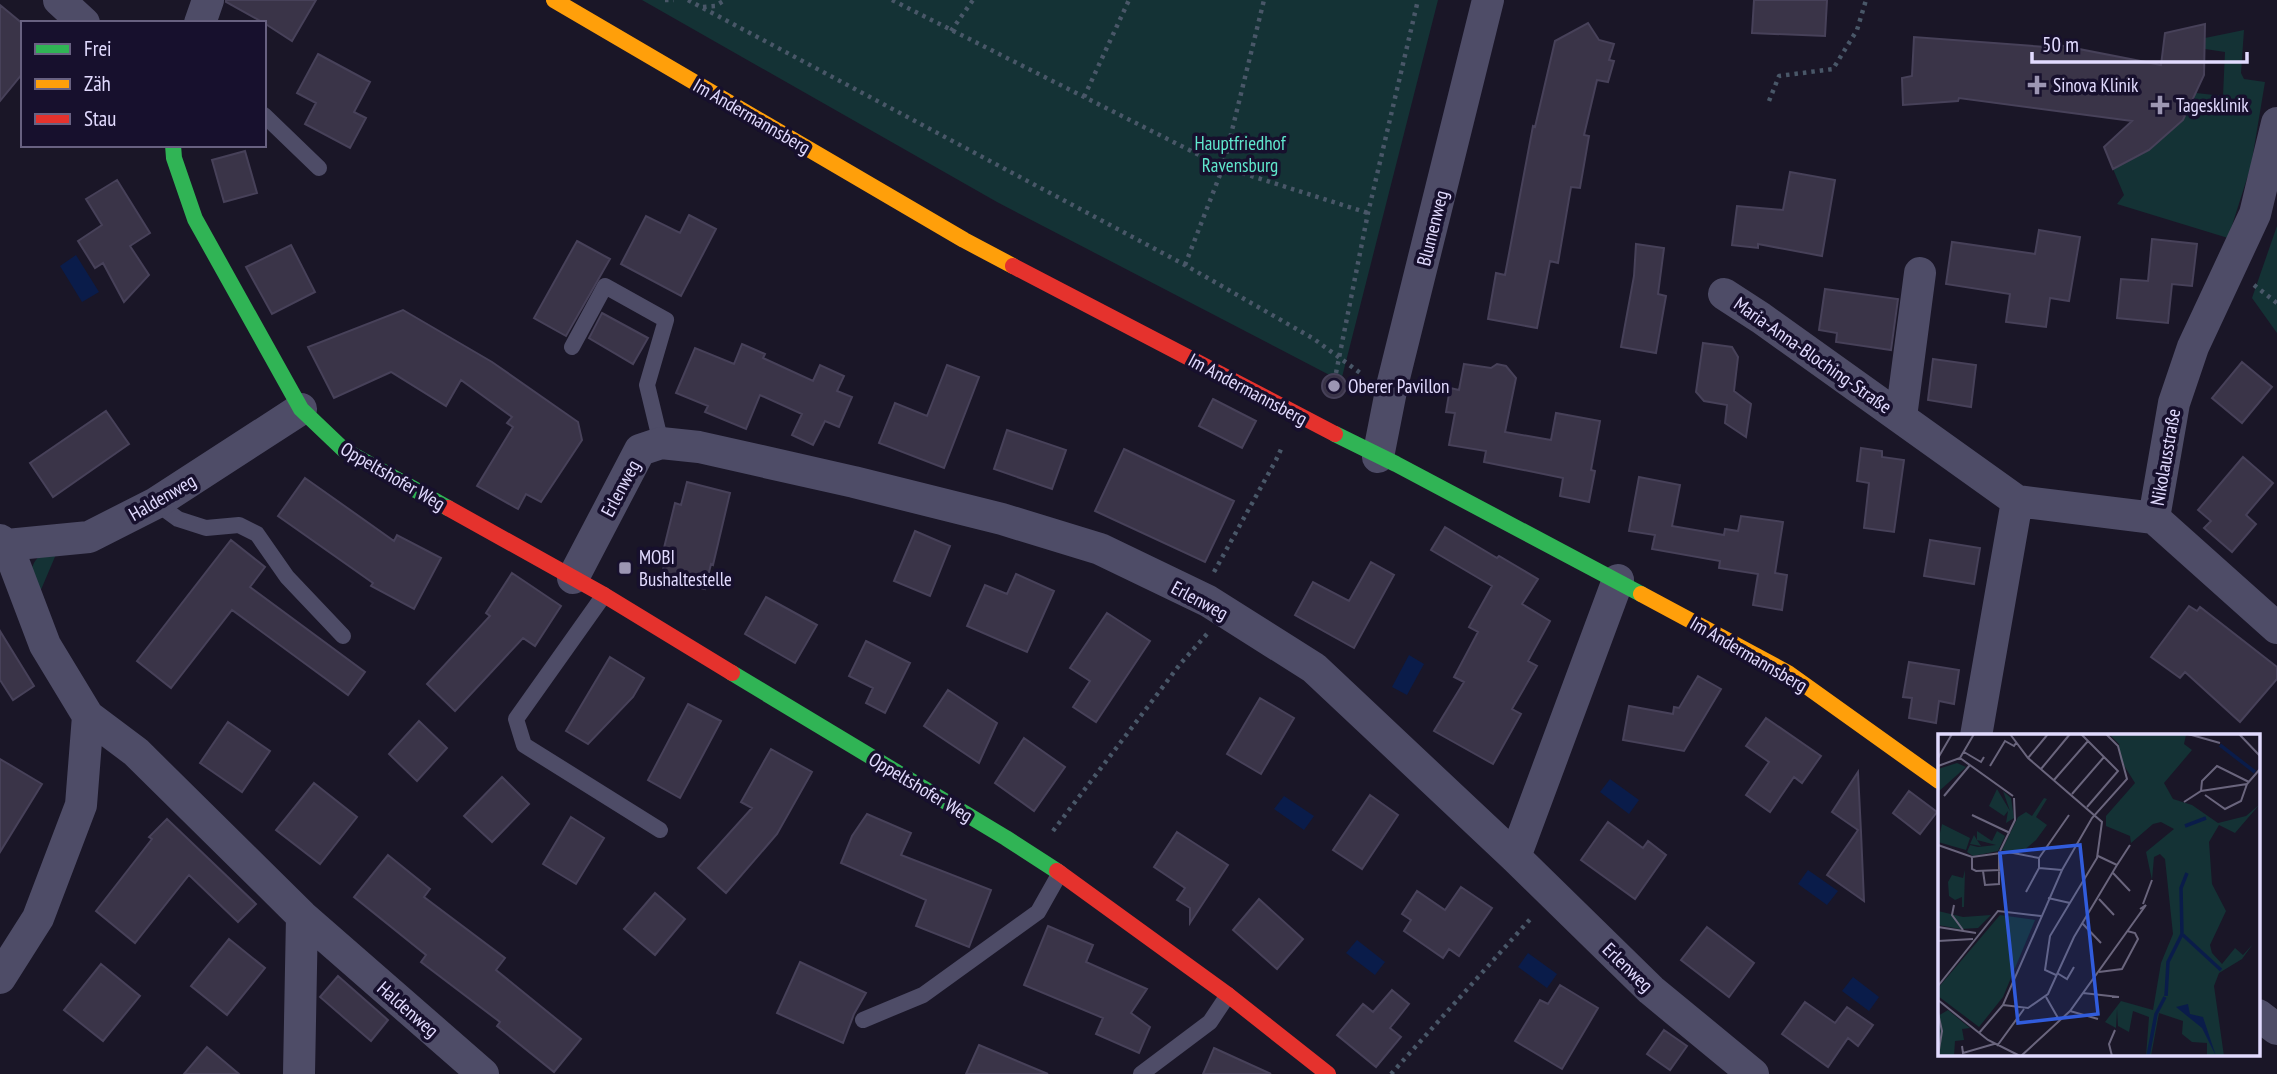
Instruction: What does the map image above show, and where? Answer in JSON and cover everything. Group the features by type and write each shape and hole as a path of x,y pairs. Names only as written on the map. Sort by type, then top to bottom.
{"street":[{"path":"59,0 82,21"},
{"path":"201,21 208,0"},
{"name":"Im Andermannsberg","path":"554,0 964,240 1618,580 1788,673 1938,779"},
{"name":"Blumenweg","path":"1378,457 1392,387 1488,0"},
{"name":"Nikolausstraße","path":"2017,501 2154,518 2174,403 2193,347 2255,214 2277,123"},
{"name":"Oppeltshofer Weg","path":"173,147 174,159 195,219 302,410 344,450 604,595 1060,873 1228,995 1328,1074"},
{"name":"Maria-Anna-Bloching-Straße","path":"1901,417 1920,273"},
{"name":"Maria-Anna-Bloching-Straße","path":"1724,294 2017,501"},
{"name":"Haldenweg","path":"302,410 156,503 89,537 4,543 45,645 88,716 136,752 302,916 483,1074"},
{"name":"Erlenweg","path":"573,578 640,450 661,443 699,447 776,464 1002,519 1100,549 1200,598 1314,668 1515,857 1651,990 1752,1074"},
{"path":"1976,734 2017,501"},
{"path":"2154,518 2277,628"},
{"path":"1515,857 1618,580"},
{"path":"0,978 38,918 81,805 88,716"},
{"path":"299,1074 302,916"},
{"path":"2260,1016 2277,1029"}],"lane":[{"path":"266,117 319,168"},
{"path":"572,347 606,286 666,320 647,385 661,443"},
{"path":"156,503 178,519 206,528 239,524 257,534 287,577 343,636"},
{"path":"604,595 516,719 524,746 660,830"},
{"path":"863,1020 923,995 1038,912 1060,873"},
{"path":"1141,1074 1210,1022 1228,995"}],"path":[{"path":"665,0 674,0"},
{"path":"688,0 1185,265 1314,340 1363,374"},
{"path":"703,7 715,6 725,0"},
{"path":"892,0 1223,167 1368,213"},
{"path":"951,31 973,0"},
{"path":"1084,97 1129,0"},
{"path":"1185,265 1223,167 1264,0"},
{"path":"1336,373 1368,213 1418,0"},
{"path":"1769,100 1779,76 1833,69 1857,30 1866,0"},
{"path":"1200,598 1276,460"},
{"path":"1033,857 1181,663 1202,640"},
{"path":"1391,1074 1539,908"}],"green space":[{"name":"Hauptfriedhof Ravensburg","path":"642,0 1438,0 1341,381 997,202"},
{"path":"2244,30 2241,73 2244,79 2265,82 2251,166 2228,238 2117,204 2124,195 2113,169 2149,150 2183,120 2196,93 2223,96 2225,52 2205,49 2205,38"},
{"path":"2277,226 2277,333 2252,298"},
{"path":"57,552 40,592 30,575 33,564 42,555"}],"water":[{"path":"76,255 99,292 82,302 60,266"},
{"path":"1409,655 1424,664 1407,695 1392,687"},
{"path":"1610,779 1639,800 1629,814 1600,792"},
{"path":"1284,796 1314,816 1304,830 1274,809"},
{"path":"1808,870 1838,891 1827,905 1798,884"},
{"path":"1357,940 1385,962 1375,975 1346,953"},
{"path":"1528,953 1557,974 1547,988 1518,967"},
{"path":"1853,977 1879,997 1869,1011 1842,991"}],"building":[{"path":"316,0 292,41 266,24 266,21 260,21 226,2"},
{"path":"1754,0 1827,0 1825,36 1752,33"},
{"path":"0,5 21,22 21,75 0,101"},
{"path":"1588,23 1599,40 1614,44 1609,60 1614,61 1608,82 1597,80 1584,135 1589,136 1580,188 1571,187 1558,263 1550,261 1537,328 1488,319 1496,273 1505,275 1533,126 1535,127 1555,41"},
{"path":"2205,24 2204,75 2183,120 2149,150 2113,169 2104,147 2132,121 1959,98 1958,101 1903,105 1902,78 1912,76 1914,37 2046,47 2048,43 2161,65 2165,33"},
{"path":"318,54 370,82 354,112 366,118 350,148 305,124 316,103 297,93"},
{"path":"245,151 257,193 224,202 212,160"},
{"path":"1790,172 1835,180 1822,256 1758,244 1758,248 1732,245 1737,206 1783,210"},
{"path":"117,180 150,233 130,246 149,275 124,302 103,263 95,268 78,241 102,225 86,199"},
{"path":"689,215 716,229 681,296 621,264 646,216 680,233"},
{"path":"2039,230 2080,237 2069,301 2050,298 2046,327 2006,322 2010,294 1946,284 1952,242 2035,254"},
{"path":"2152,239 2197,244 2192,286 2172,284 2168,323 2117,318 2121,279 2148,281"},
{"path":"577,241 610,259 566,336 534,318"},
{"path":"1636,244 1664,248 1658,294 1666,296 1656,353 1621,347 1634,276"},
{"path":"291,245 315,292 272,314 246,267"},
{"path":"1825,289 1898,299 1891,350 1836,342 1837,333 1819,330"},
{"path":"403,310 492,362 578,422 582,440 541,502 526,494 518,509 477,486 513,427 507,423 512,417 461,380 446,406 391,372 334,398 308,347"},
{"path":"602,313 648,338 633,364 589,338"},
{"path":"1703,343 1732,347 1738,357 1734,391 1751,404 1746,437 1725,423 1727,405 1704,401 1696,392"},
{"path":"742,344 765,354 763,358 813,381 820,365 844,376 837,391 852,397 839,427 825,421 813,445 792,435 802,414 760,395 746,429 705,412 708,406 676,393 695,348 734,364"},
{"path":"1933,359 1976,365 1971,407 1928,400"},
{"path":"2242,362 2272,387 2242,423 2212,398"},
{"path":"1464,364 1491,368 1497,364 1506,366 1516,378 1505,432 1551,440 1556,413 1600,421 1591,470 1595,471 1589,502 1560,496 1563,478 1484,462 1486,451 1449,445 1455,413 1446,412 1450,388 1459,390"},
{"path":"947,365 979,377 944,468 879,443 895,403 927,416"},
{"name":"Oberer Pavillon","path":"1334,374 1343,377 1346,386 1343,395 1334,398 1325,395 1322,386 1325,377"},
{"path":"1213,399 1256,421 1242,448 1199,426"},
{"path":"106,411 129,444 53,497 30,463"},
{"path":"1007,430 1066,450 1052,489 994,469"},
{"path":"1861,448 1882,451 1882,457 1904,460 1894,532 1864,528 1869,483 1857,481"},
{"path":"1124,449 1234,501 1205,562 1095,511"},
{"path":"2243,457 2273,483 2246,515 2256,524 2232,552 2204,528 2211,521 2198,510"},
{"path":"1639,477 1680,485 1672,526 1724,535 1725,529 1738,531 1741,516 1783,522 1775,573 1787,575 1782,610 1753,605 1758,574 1719,568 1720,561 1652,549 1655,535 1629,531"},
{"path":"305,478 394,541 397,535 441,558 414,609 371,586 373,583 278,516"},
{"path":"687,482 730,493 705,589 661,578 667,553 663,552 675,503 681,505"},
{"path":"1445,527 1538,579 1522,604 1550,621 1528,661 1537,666 1512,709 1521,714 1493,764 1434,731 1464,682 1454,677 1478,632 1469,627 1492,586 1431,550"},
{"path":"915,531 950,546 930,596 894,581"},
{"path":"231,540 265,567 250,587 365,672 348,695 232,610 171,688 137,661"},
{"path":"1930,540 1980,548 1974,584 1924,576"},
{"path":"1371,562 1394,575 1354,648 1295,615 1313,582 1349,601"},
{"path":"512,573 561,606 535,646 523,638 455,711 427,684 490,616 486,613"},
{"path":"1016,574 1054,591 1027,652 967,626 985,585 1007,594"},
{"path":"766,597 817,625 795,663 745,634"},
{"path":"2189,606 2197,611 2200,607 2277,667 2277,679 2240,722 2185,672 2180,678 2151,657"},
{"path":"1107,613 1150,641 1096,722 1073,707 1090,681 1070,668"},
{"path":"0,631 34,686 13,700 0,680"},
{"path":"866,641 910,663 885,713 866,703 873,688 849,676"},
{"path":"610,657 644,678 633,697 588,744 566,731"},
{"path":"1909,662 1959,670 1954,704 1939,701 1936,723 1909,718 1912,698 1903,697"},
{"path":"1698,676 1721,689 1684,751 1623,740 1629,706 1673,714 1674,707 1679,708"},
{"path":"948,690 997,723 979,763 924,726"},
{"path":"1260,698 1294,718 1261,774 1227,754"},
{"path":"688,704 721,721 680,798 648,780"},
{"path":"1766,718 1821,756 1802,783 1794,777 1770,812 1746,795 1769,762 1746,746"},
{"path":"419,721 447,748 417,781 389,754"},
{"path":"228,722 270,751 242,792 200,763"},
{"path":"1024,738 1065,767 1034,811 995,783"},
{"path":"771,749 812,772 777,834 726,893 698,868 752,808 741,802"},
{"path":"0,759 42,784 0,852"},
{"path":"1858,772 1864,901 1827,875 1858,830 1832,812"},
{"path":"502,777 529,804 492,842 464,816"},
{"path":"314,783 357,817 320,864 276,830"},
{"path":"1909,791 1937,812 1920,834 1893,813"},
{"path":"1370,795 1398,815 1362,869 1333,850"},
{"path":"867,814 911,833 901,855 991,890 969,947 916,926 926,900 841,863 852,836"},
{"path":"571,817 604,838 576,884 543,864"},
{"path":"167,819 256,904 238,922 189,875 135,943 96,911 152,839 149,837"},
{"path":"1608,822 1643,848 1648,841 1666,855 1635,899 1581,860"},
{"path":"1177,832 1228,865 1190,923 1190,908 1177,900 1185,888 1154,867"},
{"path":"388,855 430,889 424,897 505,958 496,970 581,1039 554,1072 497,1026 500,1022 421,962 426,955 354,897"},
{"path":"1461,887 1492,908 1459,956 1449,949 1443,958 1404,931 1411,920 1402,914 1417,891 1445,910"},
{"path":"655,893 685,919 655,955 624,929"},
{"path":"1259,899 1303,939 1277,969 1233,930"},
{"path":"1048,926 1093,945 1086,962 1147,989 1131,1013 1150,1027 1139,1053 1096,1034 1103,1018 1024,985"},
{"path":"1707,927 1754,963 1729,997 1681,960"},
{"path":"229,939 265,968 227,1015 191,986"},
{"path":"800,962 866,993 854,1014 843,1043 777,1013"},
{"path":"101,964 140,996 103,1041 64,1010"},
{"path":"338,976 388,1020 371,1041 320,997"},
{"path":"1560,985 1598,1008 1562,1069 1515,1041 1540,1000 1548,1004"},
{"path":"1392,990 1409,1004 1390,1028 1401,1037 1376,1067 1337,1035 1363,1004 1373,1012"},
{"path":"1805,1002 1835,1023 1847,1007 1873,1025 1858,1046 1848,1038 1828,1067 1782,1034"},
{"path":"1664,1030 1687,1046 1670,1070 1647,1054"},
{"path":"979,1045 1048,1074 966,1074"},
{"path":"207,1047 239,1074 184,1074"},
{"path":"1214,1048 1271,1074 1203,1074"}],"traffic: fast":[{"path":"173,147 174,158 195,219 301,409 344,450 448,508"},
{"path":"1335,434 1641,594"},
{"path":"732,673 1057,871"}],"traffic: slow":[{"path":"554,0 1013,266"},
{"path":"1641,594 1788,673 1938,780"}],"traffic: jam":[{"path":"1013,266 1335,434"},
{"path":"448,508 604,595 732,673"},
{"path":"1057,871 1228,995 1328,1074"}],"place":[{"name":"Sinova Klinik","path":"2037,85"},
{"name":"Tagesklinik","path":"2160,105"},
{"name":"Oberer Pavillon","path":"1334,386"},
{"name":"MOBI Bushaltestelle","path":"625,568"}]}
